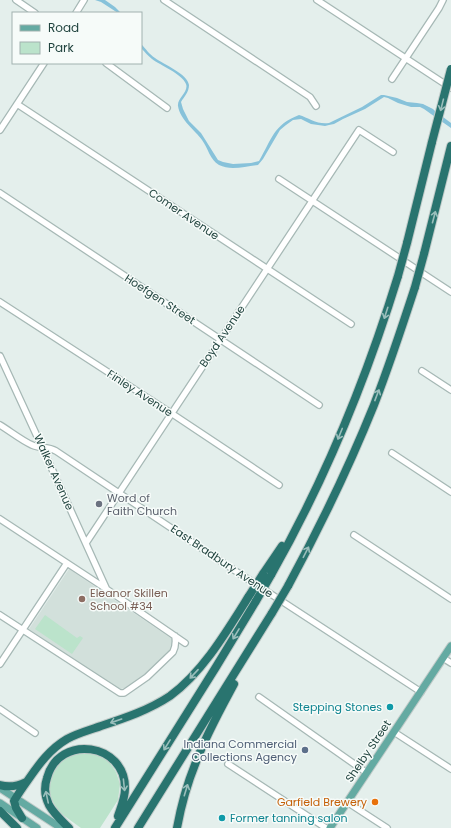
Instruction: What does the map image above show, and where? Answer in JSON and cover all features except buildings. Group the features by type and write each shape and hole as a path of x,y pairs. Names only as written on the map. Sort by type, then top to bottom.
{"highway":[{"path":"114,828 216,667 252,599 307,509 328,463 365,373 398,276 451,69"},
{"path":"138,828 272,613 288,586 328,508 369,416 391,359 415,287 450,149"},
{"path":"22,818 14,803 16,798 27,781 51,751 64,741 79,734 128,717 163,700 184,684 198,670 252,599"},
{"path":"177,828 188,785 201,750 219,711 260,633"},
{"path":"69,828 56,816 49,805 46,796 46,781 50,769 60,757 74,750 84,749 94,750 109,756 118,765 125,781 125,792 122,805 114,828"},
{"path":"0,785 20,785 27,781"},
{"path":"0,811 17,828"}],"main road":[{"name":"Shelby Street","path":"330,828 451,646"},
{"path":"0,788 61,828"},
{"path":"0,804 37,828"}],"street":[{"path":"16,0 34,12"},
{"path":"164,0 310,97 316,106"},
{"path":"317,0 451,88"},
{"path":"392,79 443,0"},
{"path":"77,12 83,2"},
{"path":"0,130 43,64"},
{"path":"107,64 167,108"},
{"name":"Comer Avenue","path":"17,104 351,324"},
{"name":"Boyd Avenue","path":"86,543 359,130 393,152"},
{"path":"279,179 451,292"},
{"name":"Hoefgen Street","path":"0,193 319,405"},
{"name":"Finley Avenue","path":"0,302 279,485"},
{"name":"Walker Avenue","path":"0,356 106,588"},
{"path":"422,371 451,390"},
{"name":"East Bradbury Avenue","path":"0,425 31,445 50,448 56,451 237,572 421,692"},
{"path":"392,453 451,492"},
{"path":"0,519 106,588 185,643"},
{"path":"354,535 451,599"},
{"path":"0,664 67,563"},
{"path":"0,615 120,693 124,693 152,672 173,652 176,647 175,636"},
{"path":"443,658 451,663"},
{"path":"259,697 367,773"},
{"path":"0,709 35,733"},
{"path":"394,732 451,769"},
{"path":"228,764 326,828"},
{"path":"347,802 387,828"}],"shaded area":[{"name":"Eleanor Skillen School #34","path":"69,569 172,639 173,648 170,653 139,681 129,687 121,689 117,688 29,629"}],"green space":[{"path":"45,615 77,638 80,636 83,638 72,654 35,629"},
{"path":"82,753 95,753 108,760 116,772 120,784 118,800 100,828 81,828 59,812 50,797 49,785 52,773 57,765 65,757"}],"water":[{"path":"95,0 105,0 120,12 116,12"},
{"path":"142,45 149,53 180,73 188,81 188,90 181,102 183,109 189,121 201,133 218,160 223,162 233,164 259,161 278,128 290,119 299,115 317,122 329,123 362,107 381,95 397,98 407,102 423,104 433,109 451,123 451,128 420,107 411,107 384,97 365,109 334,124 325,126 311,124 301,119 293,120 280,130 258,165 228,168 219,165 213,160 202,140 179,111 179,100 186,90 184,80 176,73 151,58 142,49"}],"place":[{"name":"Word of Faith Church","path":"99,504"},
{"name":"Eleanor Skillen School #34","path":"82,599"},
{"name":"Stepping Stones","path":"390,707"},
{"name":"Indiana Commercial Collections Agency","path":"305,750"},
{"name":"Garfield Brewery","path":"375,802"},
{"name":"Former tanning salon","path":"222,818"}]}
